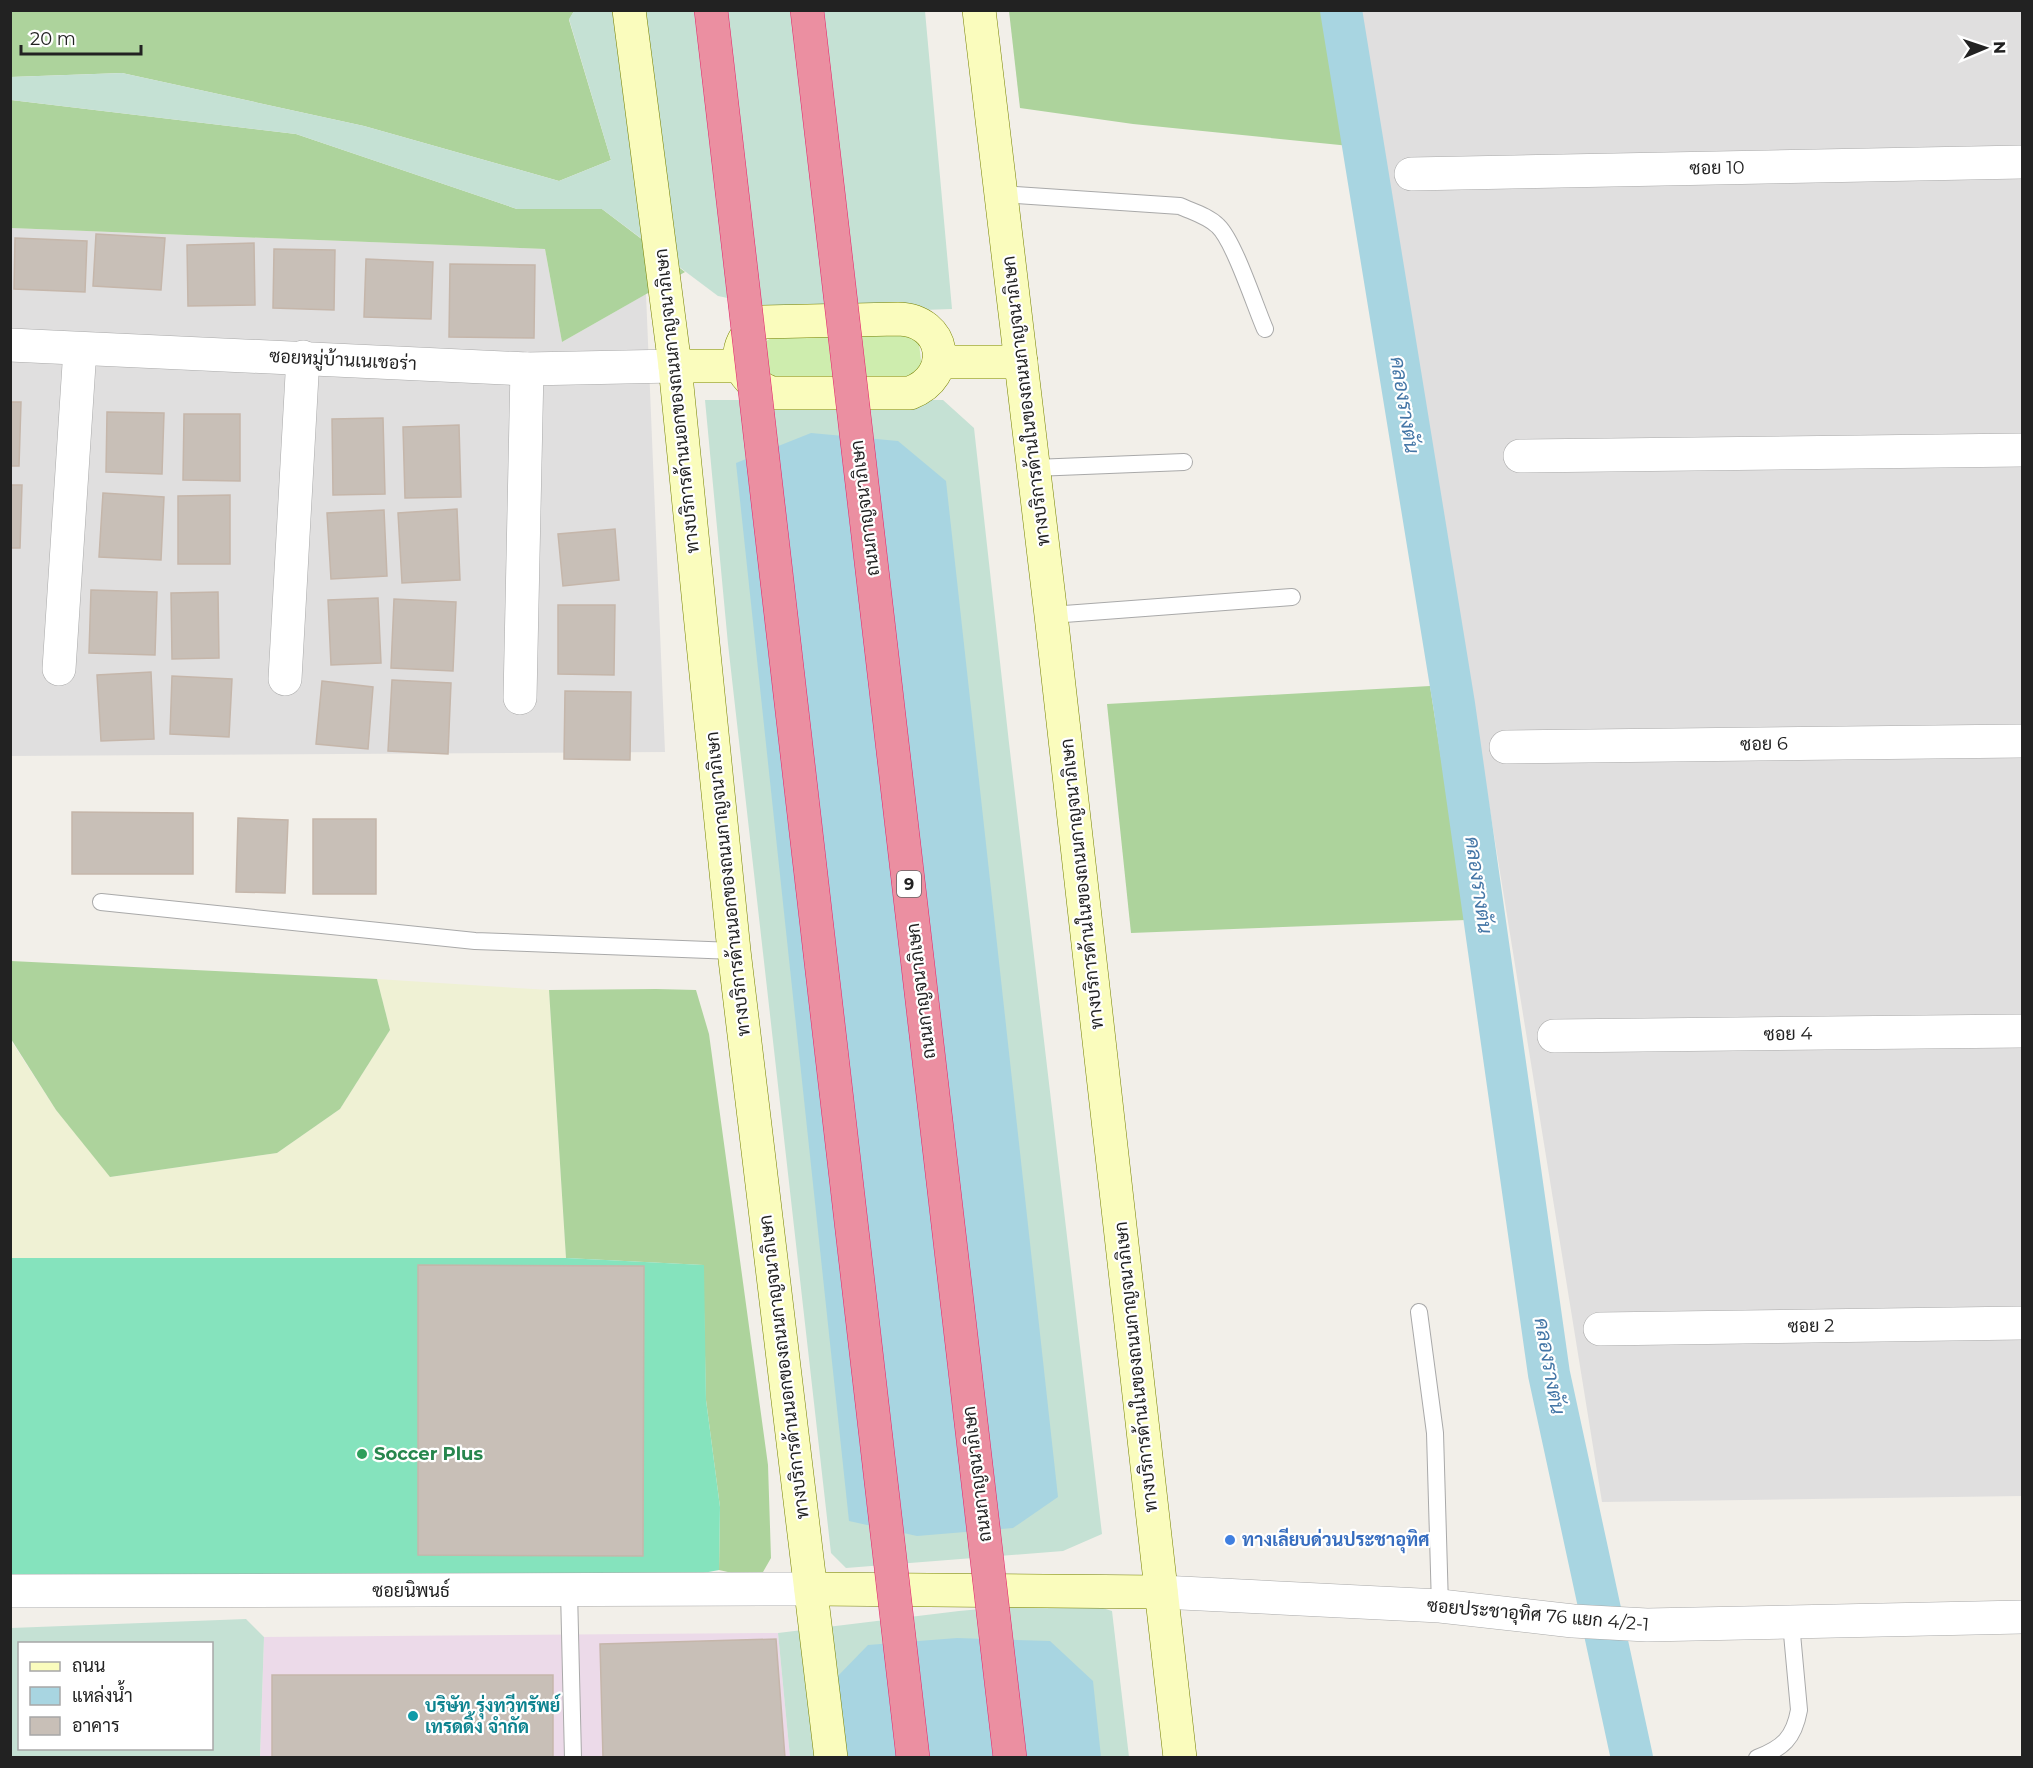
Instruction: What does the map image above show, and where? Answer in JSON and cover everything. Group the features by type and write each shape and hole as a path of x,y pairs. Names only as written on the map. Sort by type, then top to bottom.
{"highway":[{"path":"711,10 913,1758"},
{"name":"ถนนกาญจนาภิเษก","path":"807,10 1010,1758"}],"main road":[{"name":"ทางบริการด้านนอกของถนนกาญจนาภิเษก","path":"629,10 675,366 734,951 831,1758"},
{"name":"ทางบริการด้านในของถนนกาญจนาภิเษก","path":"979,10 1051,615 1180,1758"},
{"path":"910,319 922,324 932,333 940,356 939,362 938,369 931,380 922,388 910,393 771,393 750,382 741,366 740,349 744,338 761,322 910,319"},
{"path":"939,362 1020,362"},
{"path":"675,366 741,366"},
{"path":"811,1589 1161,1592"}],"street":[{"name":"ซอย 10","path":"1411,174 2022,162"},
{"name":"ซอยหมู่บ้านเนเชอร่า","path":"10,345 526,369 675,366"},
{"path":"59,669 80,349"},
{"path":"285,679 303,357"},
{"path":"520,698 526,369"},
{"path":"1520,456 2022,450"},
{"name":"ซอย 6","path":"1506,747 2022,741"},
{"name":"ซอย 4","path":"1554,1036 2022,1031"},
{"name":"ซอย 2","path":"1600,1329 2022,1323"},
{"name":"ซอยนิพนธ์","path":"10,1591 811,1589"},
{"name":"ซอยประชาอุทิศ 76 แยก 4/2-1","path":"1161,1592 1440,1606 1573,1621 1647,1624 2022,1617"}],"lane":[{"path":"1002,194 1180,206 1200,215 1219,226 1231,247 1265,329"},
{"path":"1034,468 1184,462"},
{"path":"1051,615 1292,597"},
{"path":"101,902 475,941 734,951"},
{"path":"1419,1312 1435,1433 1440,1606"},
{"path":"569,1591 573,1758"},
{"path":"1757,1758 1771,1752 1789,1739 1796,1724 1799,1710 1791,1623"}],"shaded area":[{"path":"1357,11 2022,11 2022,1496 1602,1502 1459,619"},
{"path":"11,228 545,249 562,342 646,294 665,752 11,756"},
{"path":"778,1633 790,1757 260,1758 264,1637"}],"green space":[{"path":"10,11 574,11 569,20 611,160 559,181 364,126 122,73 11,77"},
{"path":"574,11 925,11 952,309 806,314 718,296 602,209 517,209 296,134 11,100 10,77 122,73 364,126 559,181 611,160 569,19"},
{"path":"1009,11 1327,11 1350,146 1133,124 1020,108"},
{"path":"11,100 296,134 517,209 602,209 685,272 562,342 545,249 11,228"},
{"path":"902,330 919,344 922,368 903,379 780,383 761,365 766,341 779,334"},
{"path":"705,400 943,400 974,428 1102,1534 1063,1551 846,1568 831,1553 728,644"},
{"path":"1430,686 1466,920 1131,933 1107,704"},
{"path":"11,961 377,979 390,1030 340,1109 277,1153 110,1177 56,1110 11,1039"},
{"path":"377,979 549,990 566,1258 11,1258 10,1039 56,1110 111,1177 277,1153 340,1109 390,1030"},
{"path":"549,990 696,990 709,1034 768,1465 771,1558 759,1579 719,1570 720,1507 706,1400 703,1265 566,1258"},
{"name":"Soccer Plus","path":"10,1258 566,1258 704,1265 706,1400 720,1507 719,1570 698,1574 11,1579"},
{"path":"1078,1600 1112,1611 1129,1757 790,1757 778,1633 959,1611"},
{"path":"246,1619 264,1637 260,1757 12,1757 11,1628"}],"water":[{"path":"811,433 898,441 946,481 1058,1497 1013,1528 917,1536 849,1521 736,463"},
{"path":"957,1638 1050,1641 1093,1681 1101,1757 830,1758 833,1681 868,1645"}],"building":[{"path":"96,234 165,238 161,290 93,286"},
{"path":"15,238 87,241 85,292 14,289"},
{"path":"254,243 255,305 188,306 187,245"},
{"path":"274,249 335,250 334,310 273,308"},
{"path":"366,259 433,262 431,319 364,317"},
{"path":"450,264 535,265 534,338 449,337"},
{"path":"10,402 21,402 19,466 10,466"},
{"path":"107,412 164,413 162,474 106,472"},
{"path":"184,414 240,414 240,481 183,480"},
{"path":"383,418 385,494 333,495 332,419"},
{"path":"459,425 461,497 405,498 403,427"},
{"path":"10,485 22,485 20,548 10,548"},
{"path":"103,493 164,497 161,560 99,557"},
{"path":"230,495 230,564 178,564 178,496"},
{"path":"457,509 460,580 402,583 398,513"},
{"path":"384,510 387,576 331,579 327,513"},
{"path":"615,529 619,580 563,586 558,534"},
{"path":"91,590 157,592 155,655 89,653"},
{"path":"218,592 219,658 172,659 171,593"},
{"path":"378,598 381,663 331,665 328,600"},
{"path":"394,599 456,602 453,671 391,668"},
{"path":"558,605 615,605 614,675 558,674"},
{"path":"151,672 154,739 101,741 97,675"},
{"path":"172,676 232,679 229,737 170,734"},
{"path":"392,680 451,683 448,754 388,751"},
{"path":"322,681 373,687 368,749 316,744"},
{"path":"565,691 631,692 630,760 564,759"},
{"path":"72,812 193,813 193,874 72,874"},
{"path":"238,818 288,820 285,893 236,892"},
{"path":"313,819 376,819 376,894 313,894"},
{"path":"418,1265 644,1266 643,1556 418,1555"},
{"path":"776,1639 785,1758 603,1758 600,1644"},
{"name":"บริษัท รุ่งทวีทรัพย์ เทรดดิ้ง จำกัด","path":"272,1675 553,1675 553,1758 272,1758"}],"waterway":[{"name":"คลองรางตัน","path":"1341,10 1454,704 1549,1374 1632,1758"}],"place":[{"name":"Soccer Plus","path":"362,1454"},
{"name":"ทางเลียบด่วนประชาอุทิศ","path":"1230,1540"},
{"name":"บริษัท รุ่งทวีทรัพย์ เทรดดิ้ง จำกัด","path":"413,1716"}]}
